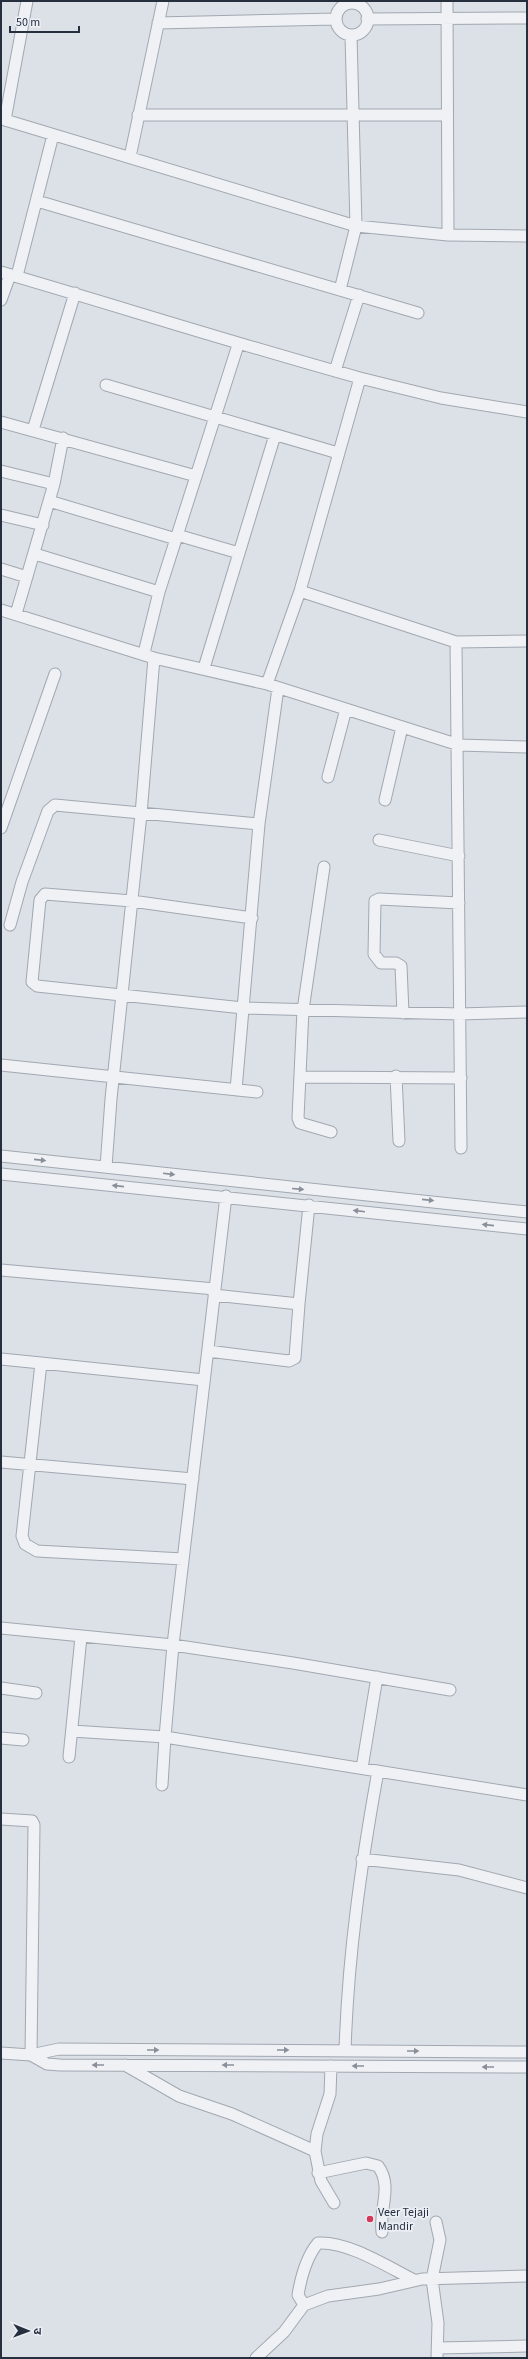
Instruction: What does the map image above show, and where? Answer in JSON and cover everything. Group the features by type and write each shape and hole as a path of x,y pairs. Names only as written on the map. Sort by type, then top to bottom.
{"street":[{"path":"27,1 3,120 356,226 448,235 527,236"},
{"path":"130,157 163,1"},
{"path":"447,1 448,235"},
{"path":"352,2 361,6 367,19 364,28 352,35 339,28 336,19 342,6 352,2"},
{"path":"367,19 527,18"},
{"path":"158,23 336,19"},
{"path":"340,290 356,226 352,114 352,35"},
{"path":"138,115 448,115"},
{"path":"1,300 9,274 37,201 53,135"},
{"path":"37,201 418,313"},
{"path":"9,274 174,322 238,345 360,378 441,398 527,412"},
{"path":"33,430 75,293"},
{"path":"334,371 359,295"},
{"path":"106,1167 113,1077 141,814 149,655 159,592 238,345"},
{"path":"267,684 300,591 360,378"},
{"path":"106,385 338,453"},
{"path":"1,422 196,476"},
{"path":"204,668 275,435"},
{"path":"16,614 54,484 62,438"},
{"path":"1,472 54,484"},
{"path":"49,501 239,553"},
{"path":"1,515 42,525"},
{"path":"34,554 159,592"},
{"path":"1,569 28,577"},
{"path":"300,591 456,642 527,641"},
{"path":"1,610 149,655 267,684 458,745 527,747"},
{"path":"456,642 461,1148"},
{"path":"1,828 56,674"},
{"path":"236,1090 259,824 278,688"},
{"path":"328,777 346,709"},
{"path":"385,800 402,727"},
{"path":"10,925 22,882 48,811 55,805 259,824"},
{"path":"379,840 459,856"},
{"path":"324,867 303,1010 298,1118 300,1123 331,1132"},
{"path":"252,918 132,900 45,894 40,900 31,978 34,985 243,1008 460,1014 527,1012"},
{"path":"403,1013 401,966 396,963 381,963 374,954 375,901 459,903"},
{"path":"1,1065 257,1092"},
{"path":"301,1077 396,1076 461,1078"},
{"path":"396,1076 399,1141"},
{"path":"1,1156 527,1212"},
{"path":"1,1174 226,1196 527,1229"},
{"path":"162,1785 173,1645 226,1196"},
{"path":"208,1352 289,1360 295,1358 309,1205"},
{"path":"1,1270 215,1292 299,1304"},
{"path":"1,1359 204,1380"},
{"path":"41,1363 31,1466 22,1536 25,1544 37,1551 184,1559"},
{"path":"1,1462 31,1466 193,1479"},
{"path":"1,1628 173,1645 450,1690"},
{"path":"69,1757 80,1637"},
{"path":"362,1768 377,1677"},
{"path":"1,1688 36,1692"},
{"path":"72,1731 165,1737 527,1794"},
{"path":"1,1738 23,1740"},
{"path":"345,2051 347,1985 362,1859 378,1771"},
{"path":"1,1819 32,1821 34,1825 31,2055"},
{"path":"362,1859 459,1870 527,1888"},
{"path":"1,2053 31,2055 59,2049 527,2052"},
{"path":"31,2055 47,2064 527,2067"},
{"path":"124,2065 179,2096 232,2114 315,2151"},
{"path":"331,2066 330,2094 317,2134 315,2151 318,2173 326,2192 334,2203"},
{"path":"318,2173 366,2163 378,2166 385,2180 381,2210 382,2232"},
{"path":"436,2222 440,2240 432,2279 438,2323 438,2353 527,2346"},
{"path":"304,2305 298,2295 300,2282 314,2248 318,2243 333,2244 369,2257 414,2280"},
{"path":"256,2358 284,2332 304,2305 334,2294 379,2289 414,2280 527,2276"}],"place":[{"name":"Veer Tejaji Mandir","path":"370,2219"}]}
